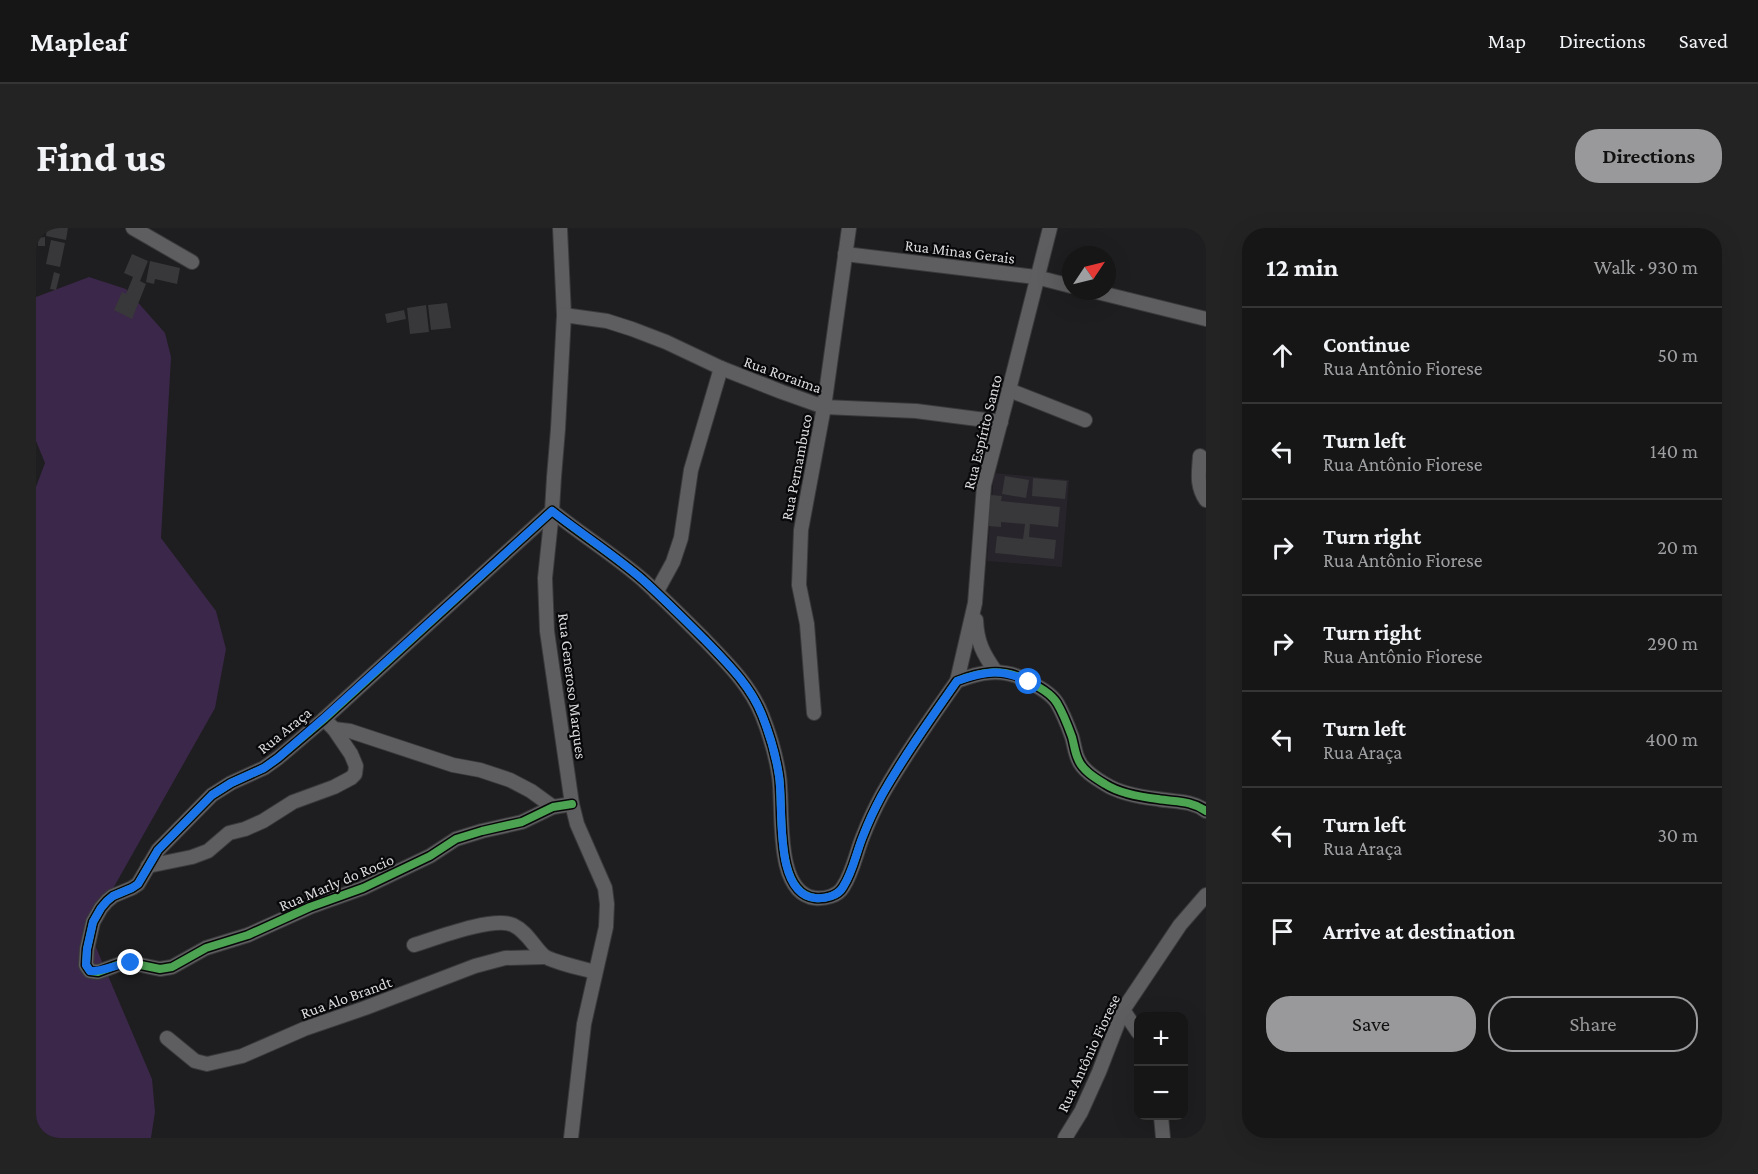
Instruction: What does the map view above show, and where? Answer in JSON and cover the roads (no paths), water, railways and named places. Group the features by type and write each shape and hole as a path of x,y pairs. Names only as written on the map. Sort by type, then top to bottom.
{"street":[{"path":"133,228 192,262"},
{"name":"Rua Generoso Marques","path":"560,228 564,315 552,511 544,578 547,631 572,804 577,824 605,888 607,904 606,927 584,1024 571,1138"},
{"name":"Rua Pernambuco","path":"814,713 807,624 799,585 801,530 824,406 849,228"},
{"name":"Rua Espírito Santo","path":"957,681 975,603 984,484 1050,228"},
{"name":"Rua Minas Gerais","path":"845,254 1036,277 1062,284"},
{"path":"1116,297 1206,319"},
{"name":"Rua Roraima","path":"564,315 607,321 632,329 721,368 824,406 916,411 1001,422"},
{"path":"656,592 673,562 681,538 691,470 721,368"},
{"path":"1009,390 1085,420"},
{"path":"1200,456 1198,481 1206,500"},
{"path":"552,511 642,579 723,658 748,687 773,747 780,777 782,835 786,865 794,884 806,896 825,898 842,889 881,796 957,681 975,674 996,672 1013,674 1044,691 1056,701 1072,736 1078,761 1092,776 1107,786 1134,795 1182,801 1200,806 1206,811"},
{"name":"Rua Araça","path":"110,967 98,972 90,971 86,965 93,922 107,901 138,884 158,850 212,795 231,783 264,768 329,724 552,511"},
{"path":"975,603 976,634 981,648 996,672"},
{"path":"329,724 453,765 480,770 510,780 554,807"},
{"path":"148,866 192,857 208,851 229,833 246,829 293,802 334,787 351,778 355,774 356,766 351,754 329,724"},
{"name":"Rua Marly do Rocio","path":"110,967 131,963 160,969 172,967 206,948 248,935 310,907 363,888 429,856 456,839 522,822 554,807 572,804"},
{"name":"Rua Antônio Fiorese","path":"1065,1138 1081,1112 1123,1010 1180,925 1206,895"},
{"path":"414,945 481,926 504,922 514,925 526,935 544,957"},
{"name":"Rua Alo Brandt","path":"167,1038 195,1061 207,1065 242,1056 304,1029 475,966 505,958 544,957 595,972"},
{"path":"1123,1010 1134,1026"},
{"path":"1161,1120 1163,1138"}]}
